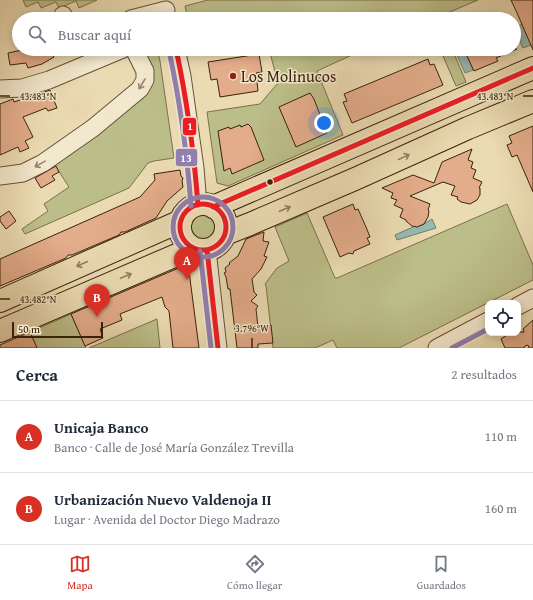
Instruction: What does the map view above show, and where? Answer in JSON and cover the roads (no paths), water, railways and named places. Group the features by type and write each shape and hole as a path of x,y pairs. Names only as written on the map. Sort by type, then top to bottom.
{"main road":[{"path":"200,249 184,240 181,234 181,221 187,211 205,206 533,68"},
{"path":"225,234 533,101"},
{"path":"0,331 200,249 215,247 225,234 226,226 220,211 205,206"},
{"path":"0,301 181,221"}],"street":[{"path":"0,89 22,88 49,80 106,56"},
{"path":"0,176 23,173 43,162 93,128 140,89 145,80 145,71 138,56"},
{"path":"178,56 196,168 205,206"},
{"path":"200,249 218,348"},
{"path":"521,304 533,298"},
{"path":"437,348 485,323"}],"water":[{"path":"524,23 525,31 531,45 523,48 521,44 521,24"},
{"path":"457,56 467,56 473,70 465,73"},
{"path":"432,219 436,228 397,240 395,235 415,226 422,225"}],"place":[{"name":"Los Molinucos","path":"233,76"},
{"name":"Unicaja Banco","path":"187,280"},
{"name":"Urbanización Nuevo Valdenoja II","path":"97,317"}]}
